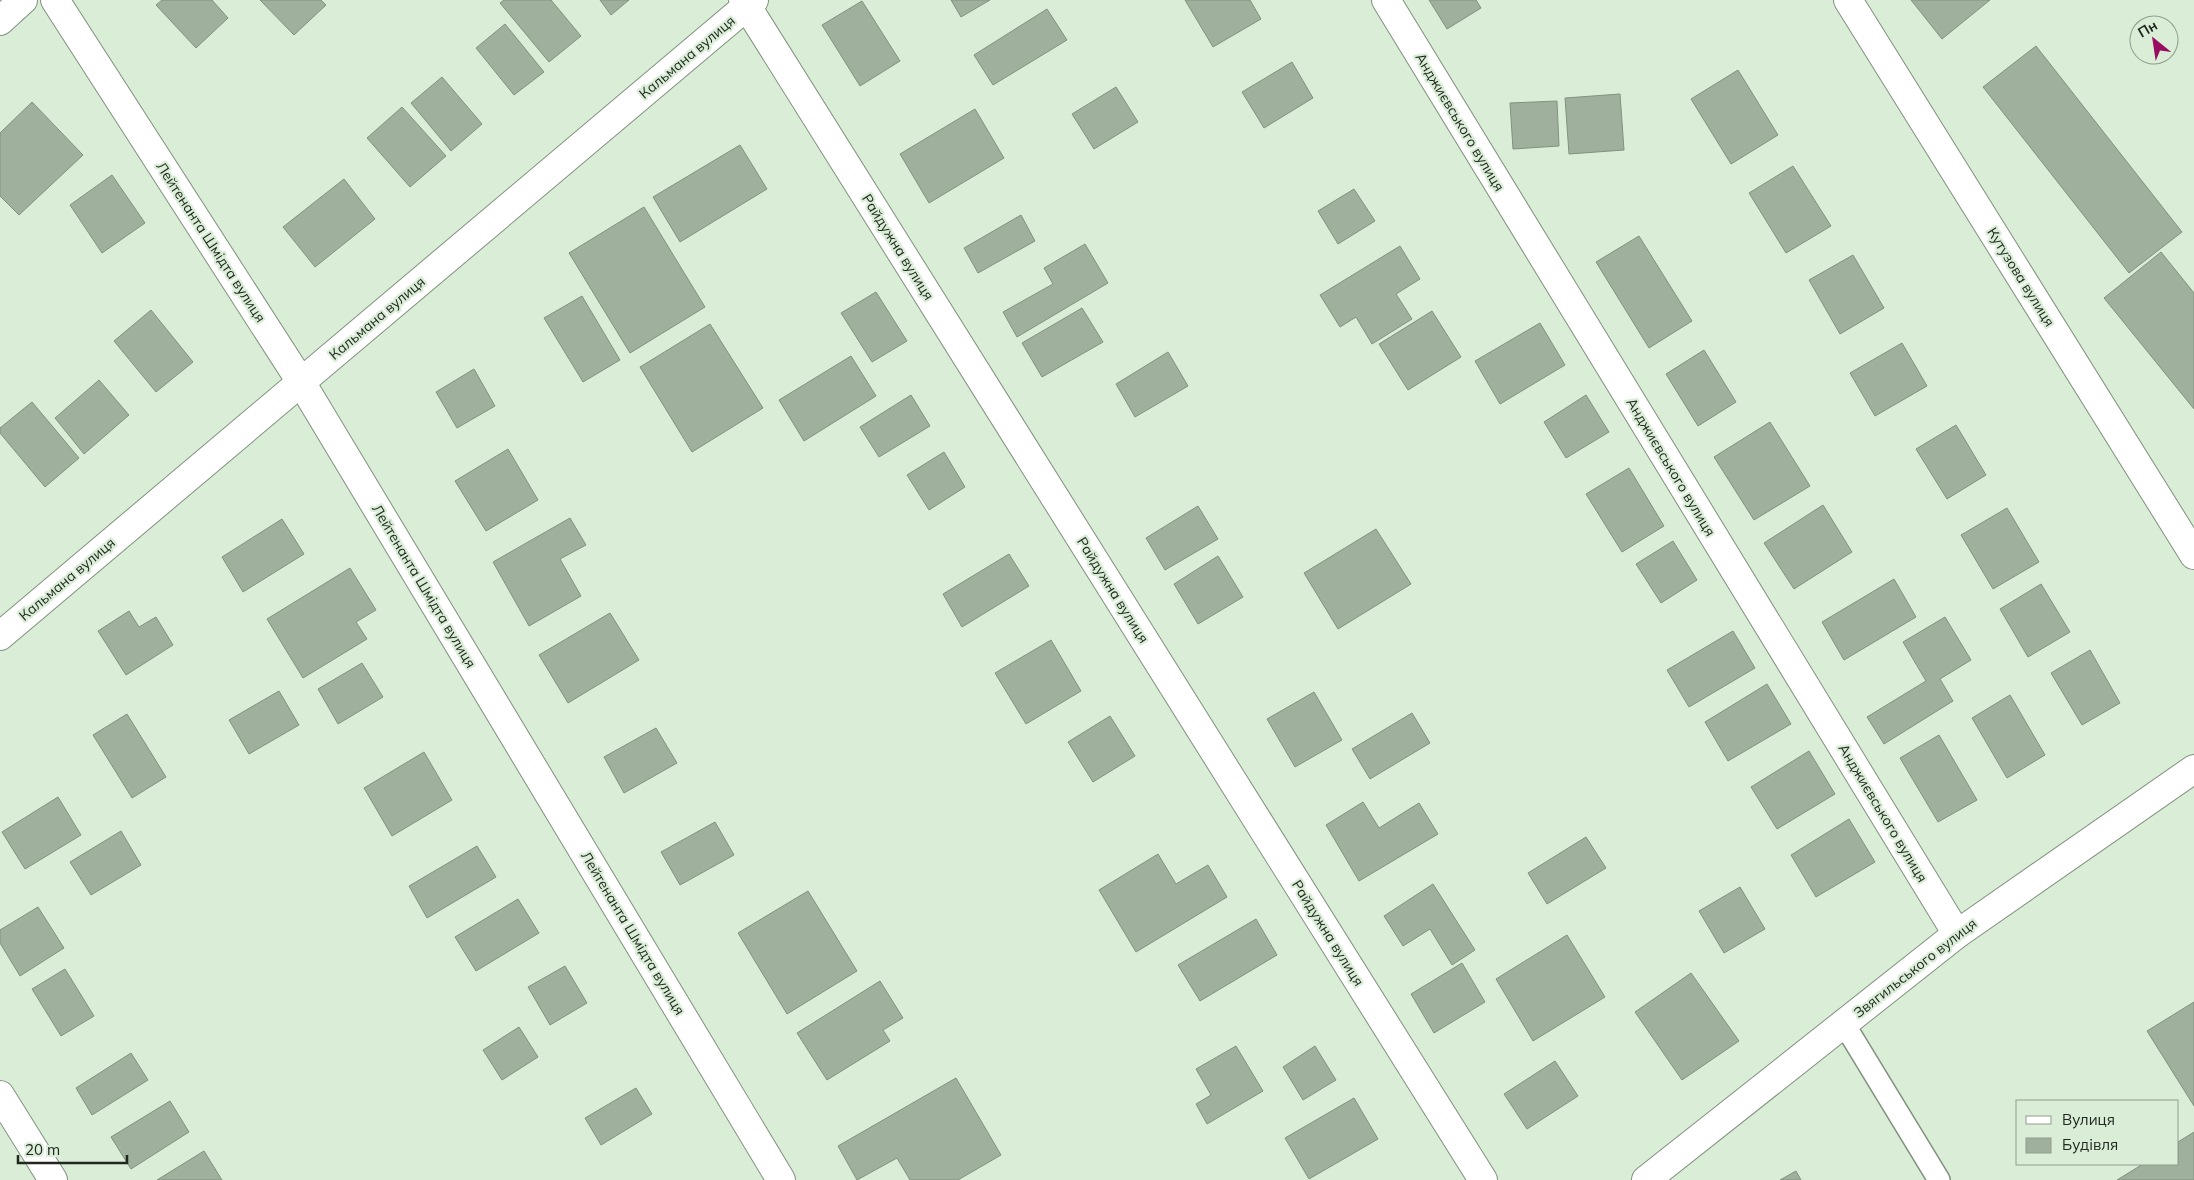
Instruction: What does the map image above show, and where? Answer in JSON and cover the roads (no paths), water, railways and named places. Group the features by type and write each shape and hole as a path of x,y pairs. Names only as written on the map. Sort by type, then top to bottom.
{"street":[{"path":"0,21 23,0"},
{"name":"Лейтенанта Шмідта вулиця","path":"55,0 301,382 782,1180"},
{"name":"Анджиєвського вулиця","path":"1386,0 1957,934"},
{"name":"Кутузова вулиця","path":"1848,0 2194,555"},
{"name":"Кальмана вулиця","path":"0,636 748,2"},
{"name":"Райдужна вулиця","path":"748,2 1483,1180"},
{"name":"Звягильського вулиця","path":"1646,1180 1957,934 2194,768"},
{"path":"0,1095 53,1180"}],"lane":[{"path":"1844,1024 1939,1180"}]}
